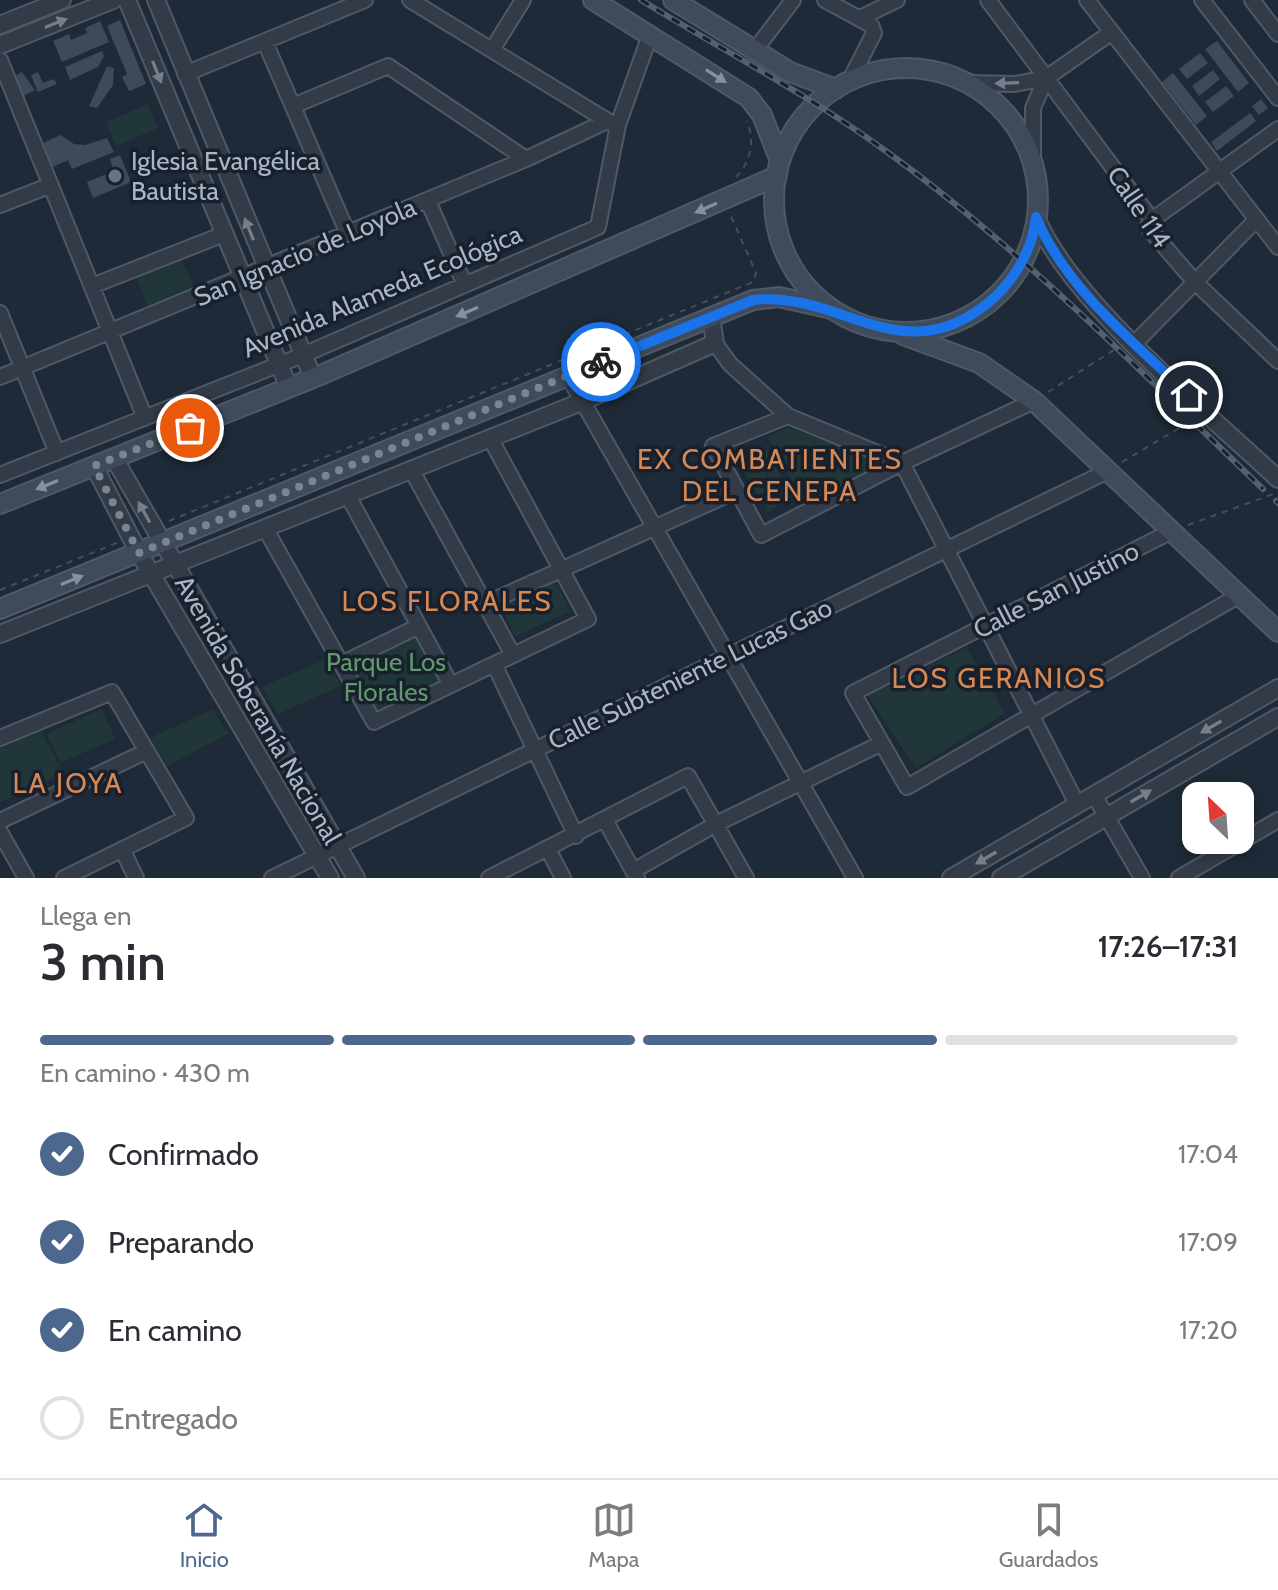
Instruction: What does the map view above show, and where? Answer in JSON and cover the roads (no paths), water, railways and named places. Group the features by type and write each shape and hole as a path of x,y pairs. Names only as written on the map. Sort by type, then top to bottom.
{"main road":[{"path":"593,0 749,98 762,115 778,168"},
{"path":"673,0 790,72 842,86"},
{"path":"888,330 934,328 963,318 989,302 1019,267 1032,239 1036,217 1033,164 1021,136 1004,111 967,83 939,73 908,69 878,72 842,86 802,120 778,168 774,206 784,251 809,289 832,309 859,323 888,330 979,363 1034,401 1278,632"},
{"name":"Avenida Alameda Ecológica","path":"0,504 313,378 724,199 778,168"},
{"path":"0,609 158,535 568,376 753,300 779,297 832,309"}],"street":[{"path":"0,25 62,0"},
{"path":"0,45 113,0"},
{"path":"127,0 277,366 289,388"},
{"path":"156,0 313,378"},
{"path":"185,74 347,4 365,0"},
{"path":"410,0 612,123"},
{"path":"492,50 523,0"},
{"path":"755,50 793,0"},
{"path":"825,0 871,25 874,33 842,86"},
{"path":"860,18 897,0"},
{"name":"Calle 114","path":"988,0 1152,220 1148,226 1151,231 1195,282 1278,361"},
{"path":"1087,0 1278,247"},
{"path":"1202,0 1278,98"},
{"path":"1252,0 1278,34"},
{"path":"967,83 1015,84 1046,78 1112,32"},
{"path":"611,249 598,227 612,123 650,35"},
{"path":"265,42 348,234"},
{"path":"0,60 145,418"},
{"path":"293,106 388,66 526,159"},
{"path":"1033,164 1033,108 1046,78"},
{"name":"San Ignacio de Loyola","path":"0,377 612,123"},
{"path":"1152,220 1278,129"},
{"path":"0,205 51,185"},
{"path":"428,201 465,285"},
{"path":"1036,217 1062,263 1135,343 1278,479"},
{"path":"1135,343 1256,220"},
{"name":"Avenida Alameda Ecológica","path":"0,475 277,366 598,227"},
{"path":"92,286 224,234"},
{"path":"0,313 57,453"},
{"path":"711,317 715,343 741,375 788,416 902,463 1077,804"},
{"path":"0,634 581,402 715,343"},
{"path":"568,376 855,878"},
{"path":"788,416 713,446 761,535 902,463 1034,401"},
{"path":"265,528 374,722 588,619 490,438"},
{"name":"Avenida Soberanía Nacional","path":"114,458 356,878"},
{"name":"Avenida Soberanía Nacional","path":"94,466 135,545 330,878"},
{"path":"411,469 513,655"},
{"name":"Calle Subteniente Lucas Gao","path":"272,878 1108,471"},
{"path":"485,604 736,491"},
{"path":"347,494 451,685"},
{"name":"Calle San Justino","path":"882,743 853,693 1172,531"},
{"path":"605,820 635,874 716,824 802,785 882,743 907,787 1238,596"},
{"path":"341,664 419,626"},
{"path":"494,664 576,836"},
{"path":"951,878 1278,688"},
{"path":"0,738 112,692 186,818 64,878"},
{"path":"230,708 250,697"},
{"path":"1001,878 1278,717"},
{"path":"0,821 147,751"},
{"path":"489,878 688,776 746,878"},
{"path":"1094,795 1142,878"},
{"path":"1179,878 1278,820"},
{"path":"0,832 26,878"},
{"path":"122,849 136,878"},
{"path":"548,849 563,878"}],"railway":[{"path":"641,0 824,109 934,187 1079,312 1263,489"}],"place":[{"name":"Iglesia Evangélica Bautista","path":"115,176"}],"district":[{"name":"EX COMBATIENTES DEL CENEPA","path":"770,475"},
{"name":"LOS FLORALES","path":"447,601"},
{"name":"LOS GERANIOS","path":"999,678"},
{"name":"LA JOYA","path":"68,783"}],"park label":[{"name":"Parque Los Florales","path":"386,677"}]}
